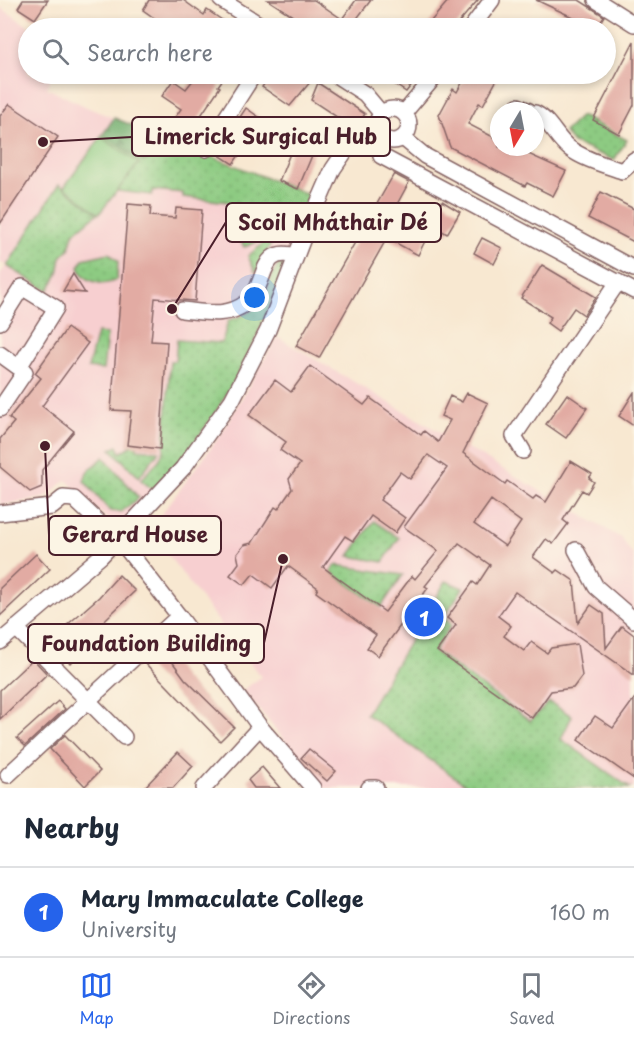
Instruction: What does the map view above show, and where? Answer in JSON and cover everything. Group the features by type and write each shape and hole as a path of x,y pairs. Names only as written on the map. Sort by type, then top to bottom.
{"street":[{"path":"221,0 250,18"},
{"path":"478,18 492,0"},
{"path":"596,0 634,24"},
{"path":"206,149 248,84"},
{"path":"350,84 365,94 381,113"},
{"path":"404,113 429,84"},
{"path":"379,134 377,123 381,113 391,109 404,113 409,124 403,138"},
{"path":"544,118 568,148 601,164 628,174 634,160"},
{"path":"0,642 79,576 117,538 183,468 232,400 268,330 333,169 346,150 361,140 379,134 393,141 403,138"},
{"path":"403,138 425,156 634,269"},
{"path":"381,156 634,291"},
{"path":"484,213 494,195"},
{"path":"182,310 221,314 244,304 251,297 269,260 275,254 281,252 296,256"},
{"path":"523,451 514,436 618,282"},
{"path":"0,322 22,287 56,308 19,367"},
{"path":"0,354 25,372 0,409"},
{"path":"0,513 52,507 63,498 74,499 117,538 179,616 260,727 313,788"},
{"path":"576,550 596,587 634,620"},
{"path":"8,775 179,616"},
{"path":"16,628 124,737"},
{"path":"204,788 260,727"},
{"path":"369,788 376,788"}],"shaded area":[{"path":"0,7 18,19 18,84 49,84 47,88 91,109 309,195 281,276 229,390 172,472 125,519 107,519 66,480 45,498 0,505 0,274 6,266 0,262"},
{"path":"277,337 621,538 634,556 634,788 324,788 243,690 261,677 168,555 151,543 155,523 221,434"}],"green space":[{"path":"581,116 627,140 614,160 573,143 564,132"},
{"path":"114,118 180,144 143,162 103,134"},
{"path":"103,134 143,161 180,144 309,195 296,234 275,233 244,247 233,228 229,202 183,197 183,193 153,190 152,195 117,191 138,163 101,137"},
{"path":"101,137 139,163 99,214 64,187"},
{"path":"59,184 98,213 73,234 69,249 61,257 58,274 48,291 7,266"},
{"path":"282,234 269,247 255,272 248,256 264,243"},
{"path":"109,253 118,261 117,279 107,283 95,282 81,272 79,267 83,259"},
{"path":"288,257 264,320 234,382 197,439 153,490 141,480 159,460 164,450 170,361 175,361 177,340 222,343 228,321 258,306 277,267"},
{"path":"97,333 107,334 103,370 88,368"},
{"path":"140,417 137,449 159,451 139,477 111,449 118,446 120,453 131,446"},
{"path":"104,457 139,498 121,512 110,511 84,481 87,472"},
{"path":"374,521 399,538 383,562 349,556"},
{"path":"336,565 403,575 381,607 331,572"},
{"path":"446,581 463,588 444,617 451,625 434,651 530,721 549,702 572,716 561,739 630,788 470,788 366,714"}],"building":[{"path":"23,0 48,0 36,18 18,8"},
{"path":"149,0 183,0 204,15 207,10 219,18 154,18 143,10"},
{"path":"268,0 314,0 341,18 296,18"},
{"path":"356,0 371,0 357,18 343,18"},
{"path":"449,0 478,0 463,18 434,18"},
{"path":"536,0 579,0 604,16 603,18 575,18"},
{"path":"634,41 634,105 619,134 593,120 612,84 616,84 616,76"},
{"path":"170,84 179,84 186,89 190,84 219,84 220,87 186,138 169,126 181,109 162,96"},
{"path":"264,84 309,84 290,106 262,87"},
{"path":"320,84 365,114 355,129 311,100"},
{"path":"394,84 412,84 406,92"},
{"path":"461,84 495,84 483,105 479,103 468,124 490,135 490,156 533,156 566,171 553,196 527,183 525,186 450,147 439,115 453,89 457,92"},
{"path":"9,104 58,137 0,224 0,116"},
{"path":"246,108 263,120 233,164 216,153"},
{"path":"295,141 313,153 298,189 279,181"},
{"path":"394,174 409,182 395,208 432,227 418,255 387,238 319,358 296,346"},
{"path":"601,192 634,209 634,242 588,218"},
{"path":"442,201 460,212 447,234 429,223"},
{"path":"128,204 151,206 150,216 175,218 176,208 202,210 195,301 155,298 151,341 167,342 160,449 127,445 131,411 111,410"},
{"path":"482,238 502,248 494,264 474,253"},
{"path":"542,265 596,297 584,315 574,308 558,331 547,323 551,317 521,298"},
{"path":"73,274 85,293 63,291"},
{"path":"67,328 88,343 42,406 74,431 42,470 42,487 30,492 0,467 0,439 14,422 9,418 41,378 35,373"},
{"path":"310,366 364,405 370,398 421,435 424,431 438,442 450,420 441,416 450,396 462,402 467,393 488,403 463,453 505,484 507,481 533,499 536,496 546,502 571,461 592,474 589,478 594,482 587,493 582,490 563,520 568,524 553,544 546,539 533,557 555,573 558,570 574,581 578,623 591,605 604,614 606,648 622,626 634,635 634,675 515,592 498,616 511,626 504,636 524,651 531,642 547,653 551,648 577,644 582,676 573,688 551,691 532,718 437,651 456,625 447,618 473,582 477,585 490,565 459,543 425,586 428,588 378,656 367,648 376,635 316,592 318,588 288,566 272,588 253,574 244,585 230,575 239,563 237,554 244,545 252,543 275,507 278,509 292,489 289,479 300,464 280,450 286,442 249,415 275,380 291,392","holes":["428,455 447,468 404,527 438,551 415,579 412,576 385,612 323,567 345,536 353,541 371,516 395,533 405,518 380,500 400,472 410,479","491,500 521,522 505,546 474,524"]},
{"path":"634,392 634,426 619,416"},
{"path":"567,394 587,408 566,438 546,424"},
{"path":"36,554 50,569 0,616 0,588"},
{"path":"119,575 135,591 88,636 93,642 70,663 50,640 99,597"},
{"path":"157,649 166,658 168,656 185,679 234,727 220,741 144,662"},
{"path":"33,659 47,674 0,719 0,690"},
{"path":"634,699 634,779 578,740 595,716 613,728"},
{"path":"58,701 65,709 25,746 17,738"},
{"path":"65,735 100,771 85,786 50,749"},
{"path":"309,749 336,771 327,781 301,758"},
{"path":"178,752 193,766 173,788 144,788"},
{"path":"262,767 280,788 254,788 248,780"}],"place":[{"name":"Limerick Surgical Hub","path":"43,142"},
{"name":"Scoil Mháthair Dé","path":"172,309"},
{"name":"Gerard House","path":"45,446"},
{"name":"Foundation Building","path":"283,559"},
{"name":"Mary Immaculate College","path":"424,617"}]}
